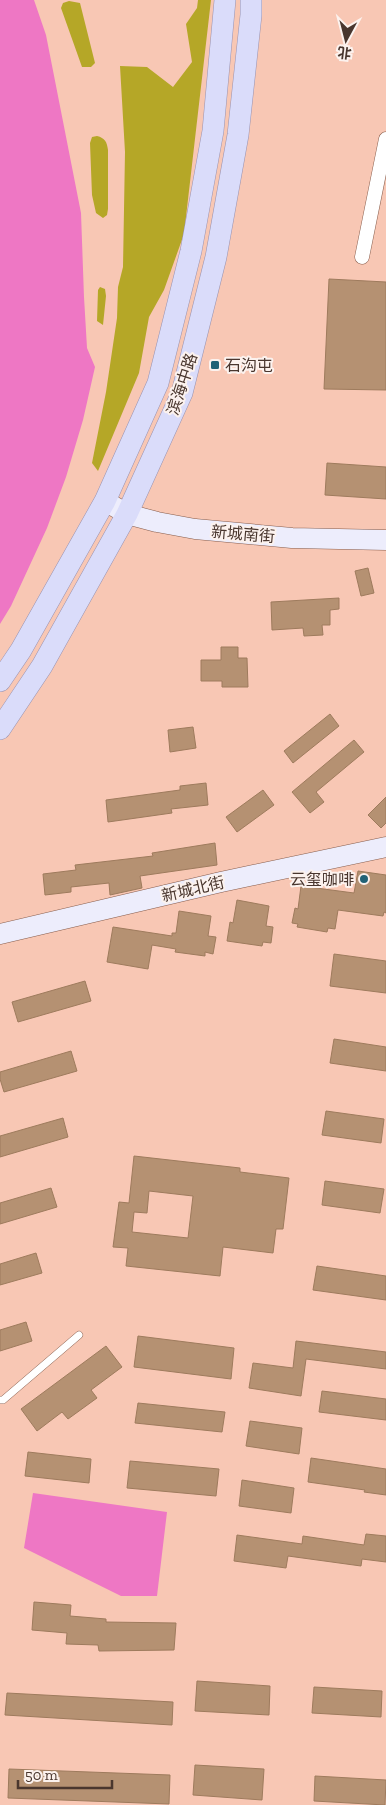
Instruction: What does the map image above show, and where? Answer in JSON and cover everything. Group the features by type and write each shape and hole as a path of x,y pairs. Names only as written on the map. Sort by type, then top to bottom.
{"main road":[{"name":"滨海中路","path":"0,681 21,650 105,501 158,383 191,251 213,131 225,0"},
{"name":"滨海中路","path":"0,729 42,666 127,514 182,393 216,258 238,135 251,0"}],"street":[{"path":"362,257 386,139"},
{"name":"新城南街","path":"105,501 127,514 195,529 292,538 386,540"},
{"name":"新城北街","path":"0,934 220,882 386,847"}],"lane":[{"path":"0,1400 3,1400 79,1335"}],"shaded area":[{"path":"0,0 34,0 46,35 81,213 87,348 95,367 83,420 66,477 47,528 11,606 0,624"},
{"path":"198,0 211,0 184,234 164,290 149,317 139,373 98,471 92,463 106,392 117,318 118,287 123,267 125,152 120,66 147,67 173,87 192,62 186,24 197,8"},
{"path":"69,1 80,3 95,63 91,67 82,67 61,8 63,3"},
{"path":"97,136 105,141 108,150 108,209 107,215 103,218 96,213 92,195 90,143 92,137"},
{"path":"100,287 105,289 106,296 103,325 97,321 98,290"},
{"path":"33,1493 167,1512 157,1596 121,1596 24,1548"}],"building":[{"path":"329,279 386,282 386,390 324,389"},
{"path":"327,463 386,467 386,499 325,495"},
{"path":"368,568 374,593 361,596 355,571"},
{"path":"339,598 339,609 330,610 330,625 322,625 323,635 304,636 303,628 272,630 271,602"},
{"path":"221,647 238,647 238,658 247,658 248,687 222,687 222,681 201,681 201,660 221,660"},
{"path":"330,714 339,726 293,763 284,751"},
{"path":"193,727 196,748 170,752 168,730"},
{"path":"354,740 364,752 316,792 324,802 310,813 292,792"},
{"path":"206,783 208,805 171,809 172,813 108,822 106,800 180,790 180,786"},
{"path":"263,790 274,805 237,832 226,817"},
{"path":"386,797 386,823 381,828 368,815"},
{"path":"215,843 217,865 140,876 142,888 110,895 109,883 71,887 71,892 45,895 43,874 76,870 75,865 153,856 152,853"},
{"path":"358,871 386,875 386,913 384,912 383,916 338,910 335,929 328,928 327,932 297,927 298,924 292,923 295,908 298,909 301,886 354,893"},
{"path":"237,900 269,906 266,926 273,927 271,943 263,942 262,946 227,941 230,922 233,923"},
{"path":"179,911 211,916 208,936 216,937 213,954 205,952 205,956 175,952 176,949 152,945 148,969 107,962 113,927 172,936 172,933 176,933"},
{"path":"334,954 386,961 386,993 330,986"},
{"path":"85,981 91,1001 18,1022 12,1002"},
{"path":"334,1039 386,1047 386,1071 330,1063"},
{"path":"71,1051 77,1071 4,1092 0,1072"},
{"path":"326,1111 384,1119 381,1143 322,1135"},
{"path":"63,1118 68,1137 0,1157 0,1136"},
{"path":"134,1156 240,1168 240,1172 289,1178 283,1229 276,1229 273,1253 223,1247 220,1276 126,1266 128,1248 113,1247 119,1202 129,1203","holes":["149,1191 193,1196 188,1238 132,1232 134,1212 147,1213"]},
{"path":"325,1181 384,1189 380,1213 322,1205"},
{"path":"51,1188 57,1207 0,1224 0,1203"},
{"path":"36,1253 42,1273 0,1285 0,1264"},
{"path":"317,1266 386,1276 386,1300 313,1290"},
{"path":"26,1322 32,1341 0,1351 0,1330"},
{"path":"138,1336 234,1348 231,1379 134,1367"},
{"path":"296,1341 386,1352 386,1369 306,1359 301,1396 249,1388 253,1363 293,1368"},
{"path":"106,1346 122,1367 91,1390 97,1398 68,1419 62,1412 37,1431 21,1409"},
{"path":"322,1391 386,1399 386,1420 319,1412"},
{"path":"138,1403 225,1412 222,1432 135,1423"},
{"path":"250,1421 302,1428 299,1454 246,1446"},
{"path":"28,1452 91,1459 89,1483 25,1476"},
{"path":"311,1458 386,1469 386,1495 308,1482"},
{"path":"130,1461 219,1469 216,1496 127,1488"},
{"path":"242,1480 294,1488 291,1513 239,1506"},
{"path":"366,1534 386,1536 386,1562 362,1559 361,1566 288,1556 286,1568 234,1561 237,1535 302,1544 303,1536 364,1545"},
{"path":"34,1602 71,1605 70,1616 106,1619 106,1622 176,1623 174,1650 99,1651 98,1645 66,1644 67,1633 32,1630"},
{"path":"197,1681 270,1686 269,1715 195,1711"},
{"path":"314,1687 382,1691 381,1717 312,1713"},
{"path":"7,1693 173,1702 172,1725 5,1715"},
{"path":"195,1765 264,1769 262,1800 193,1795"},
{"path":"9,1769 170,1775 169,1804 8,1798"},
{"path":"315,1776 386,1780 385,1805 314,1801"}],"place":[{"name":"石沟屯","path":"215,365"},
{"name":"云玺咖啡","path":"364,879"}]}
